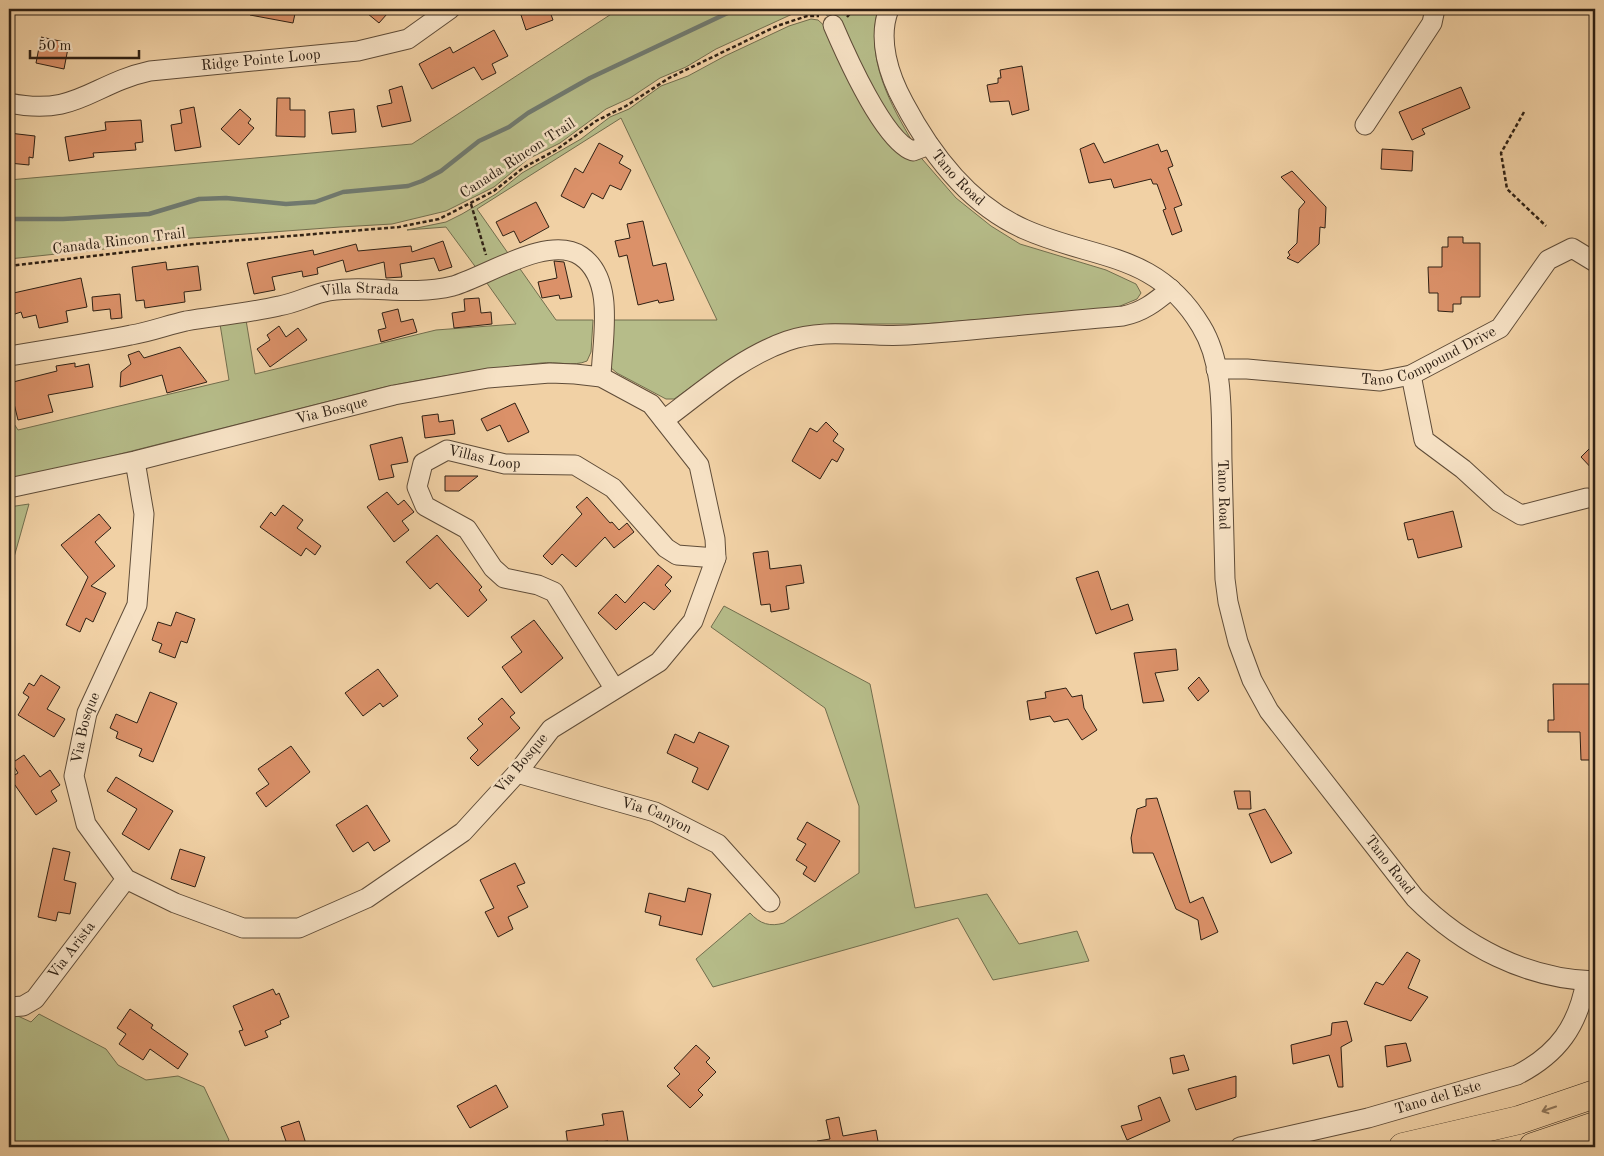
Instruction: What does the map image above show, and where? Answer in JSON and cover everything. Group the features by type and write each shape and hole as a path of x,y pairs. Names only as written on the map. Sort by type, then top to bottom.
{"highway":[{"path":"1403,1147 1519,1120 1595,1094"},
{"path":"1533,1147 1595,1126"}],"street":[{"name":"Ridge Pointe Loop","path":"9,102 35,107 60,106 82,99 130,77 150,72 358,51 408,39 450,9"},
{"name":"Tano Road","path":"889,9 885,30 885,47 892,79 929,145 972,194 1004,218 1026,230 1122,260 1151,274 1171,290 1201,326 1214,354 1220,399 1228,602 1245,661 1269,711 1415,898 1436,919 1482,949 1509,963 1537,972 1591,981"},
{"path":"1365,125 1432,22 1435,9"},
{"path":"833,25 857,78 902,146 913,151 929,145"},
{"name":"Tano Compound Drive","path":"1216,369 1247,368 1380,381 1411,375 1500,328 1548,260 1572,248 1595,262"},
{"name":"Villa Strada","path":"9,356 134,335 184,322 277,307 327,291 353,289 394,292 434,290 454,285 544,251 570,250 582,257 593,268 603,289 601,377"},
{"path":"664,420 737,366 764,351 800,337 825,334 907,335 1122,316 1136,314 1148,308 1171,290"},
{"name":"Via Bosque","path":"9,488 135,461 404,394 521,375 558,373 601,377 651,404 699,465 715,539 716,558 693,621 659,662 614,688 551,729 516,773 463,832 367,898 299,928 244,928 175,903 126,879 86,824 74,776 87,713 137,605 144,514 135,461"},
{"path":"1411,375 1424,440 1463,469 1499,502 1521,515 1587,498"},
{"name":"Villas Loop","path":"614,688 554,592 538,585 504,578 493,568 467,529 425,506 417,487 423,463 447,450 506,464 575,465 613,488 666,548 677,555 716,558"},
{"name":"Via Canyon","path":"516,773 656,812 718,844 770,902"},
{"name":"Via Arista","path":"9,1007 24,1006 40,993 126,879"},
{"name":"Tano del Este","path":"1240,1147 1368,1118 1517,1075 1532,1067 1546,1056 1568,1033 1579,1013 1591,981"}],"path":[{"name":"Canada Rincon Trail","path":"9,266 194,244 399,227 439,219 494,191 531,163 567,143 605,116 626,106 669,78 688,71 714,55 777,26 806,16 822,17 833,25"},
{"path":"1524,112 1501,153 1507,189 1546,226"},
{"path":"471,204 491,271"}],"green space":[{"path":"619,9 810,9 799,11 716,49 686,67 660,78 630,98 606,109 560,143 528,159 494,187 446,211 392,224 151,241 104,249 9,259 9,180 412,144"},
{"path":"810,9 878,9 875,28 877,63 889,97 915,146 905,143 829,17 821,11"},
{"path":"811,19 818,20 828,29 849,75 956,198 991,226 1020,244 1106,270 1136,284 1141,293 1137,299 1113,309 922,324 832,324 803,327 778,335 712,372 674,399 666,399 617,373 610,367 609,320 717,320 621,118 477,209 510,256 477,269 446,227 407,230 446,222 462,214 496,194 522,173 581,139 610,117 629,109 661,86 688,76 725,56 789,26"},
{"path":"518,266 556,320 593,320 591,352 587,361 576,364 547,363 502,368 385,387 29,477 9,480 9,416 18,430 229,380 220,324 246,320 255,374 436,330 516,324 484,279"},
{"path":"29,504 9,575 9,507"},
{"path":"724,606 870,684 915,908 987,894 1019,944 1077,931 1089,961 993,980 958,918 713,987 696,959 750,913 766,924 784,923 859,873 859,806 825,708 711,627"},
{"path":"9,1012 31,1022 39,1014 106,1049 118,1065 146,1080 178,1076 204,1087 229,1140 222,1147 9,1147"}],"building":[{"path":"250,9 296,9 293,23 250,15"},
{"path":"362,9 381,9 387,14 379,23"},
{"path":"519,9 549,9 553,20 526,30"},
{"path":"494,30 508,56 492,64 496,73 482,80 474,67 432,89 419,64 450,47 453,53"},
{"path":"41,37 69,43 64,69 36,63"},
{"path":"1022,66 1029,110 1012,115 1009,101 990,102 987,85 998,83 998,78 1001,78 1000,70"},
{"path":"402,86 411,121 382,127 377,106 392,103 389,90"},
{"path":"1461,87 1470,108 1422,129 1425,134 1412,140 1399,112"},
{"path":"277,98 290,98 290,110 305,110 305,137 276,136"},
{"path":"194,107 201,147 175,151 171,125 182,123 180,110"},
{"path":"240,109 251,119 248,123 254,128 239,145 221,129"},
{"path":"354,109 356,132 332,134 329,112"},
{"path":"141,120 143,142 135,143 136,150 93,153 94,157 69,161 65,137 106,130 105,122"},
{"path":"9,133 35,136 33,158 29,157 29,165 9,163"},
{"path":"599,143 623,156 619,163 631,170 621,190 610,185 603,199 592,193 584,208 561,196 575,168 583,173"},
{"path":"1094,143 1104,163 1158,144 1161,152 1167,150 1173,166 1168,168 1182,205 1174,208 1182,231 1172,235 1163,210 1166,209 1157,184 1153,184 1151,179 1114,188 1111,179 1089,183 1080,149"},
{"path":"1382,149 1413,151 1412,171 1381,169"},
{"path":"1292,171 1326,207 1325,228 1320,227 1319,244 1298,263 1287,258 1290,255 1288,252 1297,243 1299,209 1305,202 1281,177"},
{"path":"536,202 549,227 520,243 514,231 503,236 496,222"},
{"path":"643,221 653,266 666,263 674,300 659,303 658,300 638,305 627,255 619,257 615,241 630,238 627,224"},
{"path":"1448,237 1463,237 1463,243 1480,243 1480,297 1461,297 1461,304 1453,304 1453,312 1438,311 1438,293 1429,293 1428,267 1442,267 1442,247 1448,247"},
{"path":"443,241 452,267 439,271 434,258 400,264 402,277 386,278 384,262 346,272 343,260 317,268 318,274 303,277 302,271 272,277 275,290 254,294 247,263 313,250 314,255 356,244 358,251 411,246 412,252"},
{"path":"554,261 564,262 572,297 560,299 559,295 542,298 538,282 557,278"},
{"path":"166,262 167,270 198,266 201,290 184,292 185,302 145,308 144,300 136,301 132,267"},
{"path":"81,278 87,307 66,311 68,322 39,328 36,315 23,318 21,312 9,316 9,294"},
{"path":"120,294 122,318 111,319 110,309 93,311 92,297"},
{"path":"479,298 481,313 491,312 492,324 454,328 452,313 465,311 464,299"},
{"path":"398,309 401,322 413,319 417,332 381,342 378,330 386,328 382,313"},
{"path":"279,326 286,337 298,328 307,340 270,367 257,349 270,340 267,335"},
{"path":"180,347 207,382 167,393 162,375 120,387 121,372 131,364 128,355 139,351 144,358"},
{"path":"75,363 75,367 89,364 93,387 48,395 53,412 18,420 9,383 57,371 56,366"},
{"path":"515,403 529,432 508,442 500,425 487,431 481,419"},
{"path":"438,414 439,422 453,420 455,434 425,438 422,416"},
{"path":"826,422 838,434 833,441 844,449 837,462 832,459 820,479 792,461 810,428 817,432"},
{"path":"402,437 408,462 391,465 394,477 379,480 370,445"},
{"path":"1595,443 1595,472 1581,457"},
{"path":"445,476 478,476 459,491 445,491"},
{"path":"387,492 398,505 404,500 414,512 402,521 409,530 394,542 367,507"},
{"path":"587,497 610,523 612,522 619,530 627,523 634,532 614,548 605,537 576,567 562,554 552,565 543,556 582,514 576,507"},
{"path":"283,505 303,520 297,528 321,546 315,555 306,548 301,556 260,527 271,512 275,516"},
{"path":"1453,511 1462,547 1418,558 1413,539 1408,540 1404,523"},
{"path":"99,514 111,528 95,542 115,566 91,586 106,593 93,622 86,618 80,632 66,625 88,577 61,545"},
{"path":"437,535 482,587 479,590 487,600 468,617 437,583 430,589 406,562"},
{"path":"768,551 770,569 801,565 804,583 786,586 789,609 771,612 770,604 761,605 753,553"},
{"path":"658,565 672,577 665,585 671,591 654,610 644,602 616,630 598,613 616,594 625,603"},
{"path":"1098,571 1111,610 1128,604 1133,620 1096,634 1076,578"},
{"path":"176,612 195,619 187,643 181,641 175,658 159,652 162,644 152,640 158,622 171,626"},
{"path":"534,620 563,658 521,693 502,667 522,652 511,637"},
{"path":"1176,649 1178,670 1155,673 1164,701 1143,703 1134,653"},
{"path":"378,669 398,696 383,707 380,703 363,716 345,693"},
{"path":"41,675 60,687 47,709 65,719 54,737 18,715 29,697 23,693 29,683 34,686"},
{"path":"1199,677 1209,691 1198,701 1188,688"},
{"path":"1553,684 1595,684 1595,760 1581,760 1580,732 1548,732 1548,720 1554,720"},
{"path":"1066,688 1072,697 1082,695 1084,708 1097,730 1082,740 1068,719 1054,722 1050,716 1030,720 1027,701 1046,698 1045,692"},
{"path":"150,692 177,703 153,762 139,756 142,749 116,738 118,732 110,728 116,714 137,723"},
{"path":"502,698 515,713 510,717 520,728 478,766 470,758 478,750 467,738 483,724 478,719"},
{"path":"699,732 729,746 708,790 692,782 698,768 667,753 675,734 694,743"},
{"path":"291,746 310,772 266,807 256,793 269,784 258,769"},
{"path":"24,755 40,777 50,770 60,785 51,791 57,801 36,815 10,778 18,773 12,763"},
{"path":"116,777 173,811 149,850 122,834 137,809 107,791"},
{"path":"1234,791 1250,791 1251,809 1238,809"},
{"path":"1157,798 1190,903 1203,897 1218,932 1201,940 1198,920 1176,909 1153,853 1133,853 1131,838 1137,809 1146,806 1146,799"},
{"path":"367,805 390,841 374,851 368,842 353,852 336,825"},
{"path":"1265,809 1292,853 1271,863 1249,814"},
{"path":"807,822 840,841 815,882 803,874 807,867 796,860 806,844 797,839"},
{"path":"53,848 70,852 64,880 76,883 70,914 58,912 56,921 38,917"},
{"path":"180,849 205,857 195,887 171,879"},
{"path":"515,863 525,883 517,886 528,907 508,917 513,929 498,937 485,912 494,908 480,880"},
{"path":"688,888 711,894 702,935 659,925 661,916 645,912 649,893 685,902"},
{"path":"1407,952 1420,960 1408,988 1428,997 1411,1021 1364,1004 1376,982 1383,985"},
{"path":"273,989 276,995 279,993 289,1017 280,1021 281,1024 265,1031 268,1037 245,1046 239,1031 243,1030 233,1006"},
{"path":"130,1009 153,1025 151,1028 188,1054 178,1069 150,1049 143,1060 119,1044 126,1034 117,1028"},
{"path":"1347,1021 1352,1041 1341,1047 1343,1087 1338,1087 1329,1055 1293,1064 1291,1045 1331,1035 1332,1023"},
{"path":"1406,1043 1411,1061 1387,1067 1385,1046"},
{"path":"696,1045 710,1058 706,1062 716,1072 698,1090 703,1095 690,1108 667,1086 680,1074 674,1068"},
{"path":"1184,1055 1189,1070 1173,1074 1170,1058"},
{"path":"1236,1076 1236,1097 1196,1110 1188,1089"},
{"path":"496,1085 508,1107 470,1128 457,1106"},
{"path":"1160,1097 1170,1121 1127,1140 1121,1126 1142,1120 1138,1106"},
{"path":"623,1111 629,1147 609,1147 608,1141 568,1146 566,1131 604,1125 602,1114"},
{"path":"839,1117 843,1136 876,1130 879,1147 818,1147 817,1141 830,1139 826,1120"},
{"path":"299,1121 306,1144 288,1147 281,1127"}],"waterway":[{"path":"9,219 63,219 149,214 199,199 226,198 286,204 315,202 343,192 408,186 441,171 479,141 509,127 528,113 590,78 736,9"}]}
